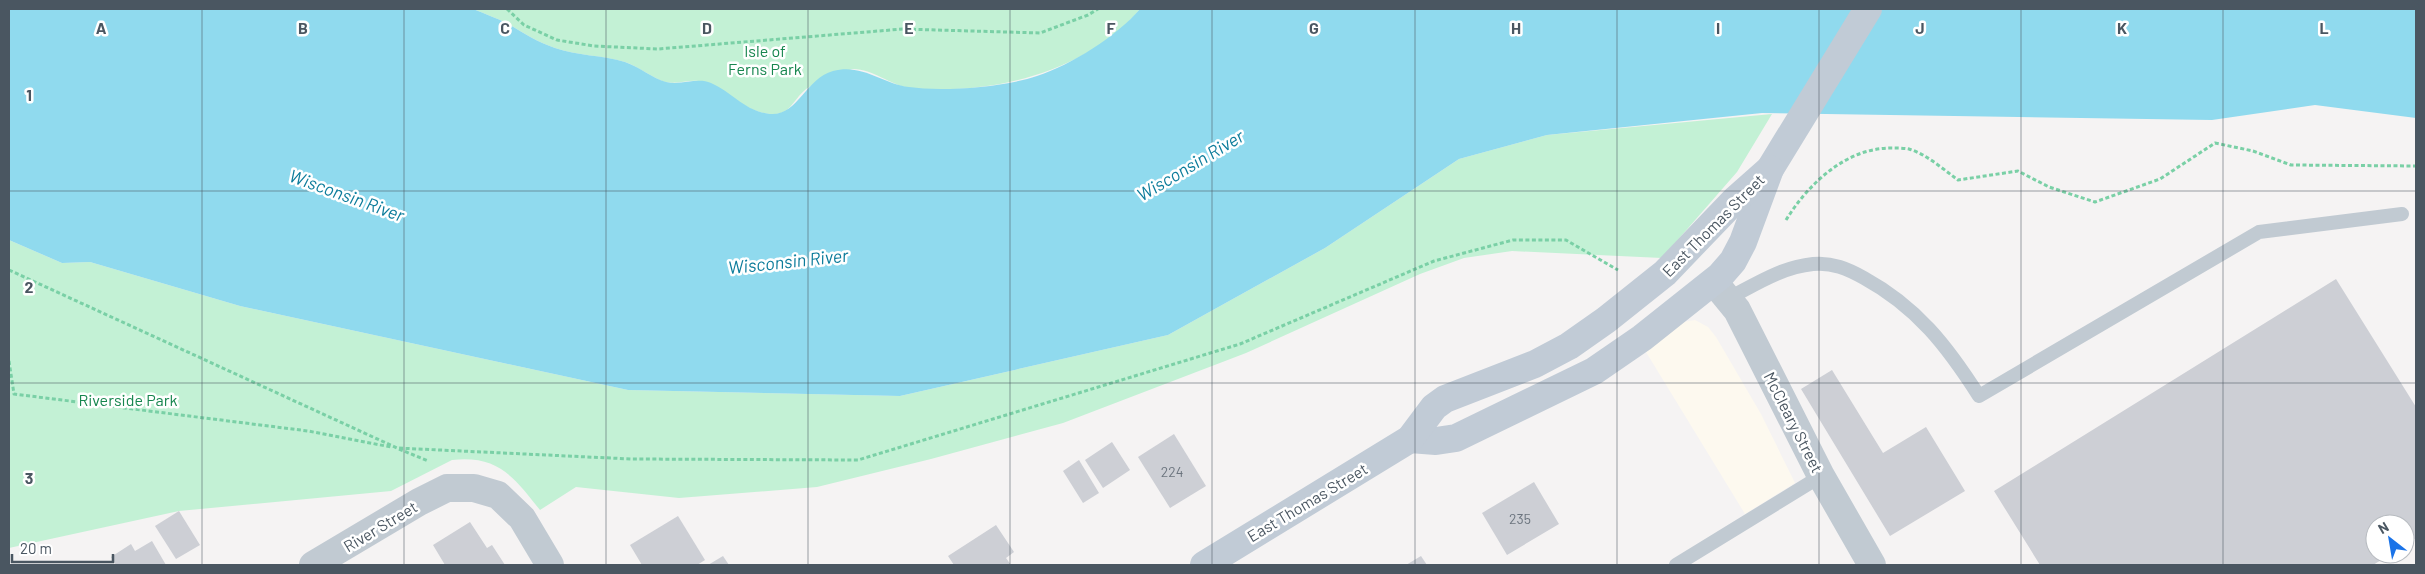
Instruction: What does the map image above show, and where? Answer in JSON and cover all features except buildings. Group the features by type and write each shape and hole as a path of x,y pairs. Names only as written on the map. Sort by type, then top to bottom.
{"main road":[{"path":"1770,169 1868,9"},
{"name":"East Thomas Street","path":"1410,439 1436,441 1456,438 1580,379 1722,290 1761,199 1770,169"},
{"name":"East Thomas Street","path":"1204,565 1410,439 1434,408 1445,399 1535,364 1569,346 1630,304 1675,264 1735,200 1770,169"}],"street":[{"name":"McCleary Street","path":"1722,290 1821,476 1872,565"},
{"name":"River Street","path":"313,565 419,502 447,488"},
{"path":"447,488 474,488 498,494 522,518 550,565"}],"lane":[{"path":"1722,290 1783,270 1814,264 1840,267 1878,286 1917,315 1946,348 1979,396 2258,232 2402,214"},
{"path":"1676,565 1821,476"}],"path":[{"path":"507,9 524,25 557,40 594,46 658,49 903,29 1040,33 1088,15 1098,9"},
{"path":"1785,222 1798,201 1825,174 1847,159 1877,148 1908,149 1934,162 1958,180 2018,171 2049,187 2095,202 2160,179 2215,143 2253,151 2291,165 2416,166"},
{"path":"9,361 14,394 308,431 397,448 631,459 858,460 1240,344 1434,261 1513,240 1566,240 1613,265 1622,273"},
{"path":"9,270 430,462 447,488"}],"shaded area":[{"path":"1695,320 1708,327 1716,337 1761,414 1795,483 1745,514 1646,352 1683,322"}],"green space":[{"name":"Isle of Ferns Park","path":"473,9 1140,9 1118,31 1093,49 1065,64 1036,75 972,88 910,88 895,84 868,72 853,69 805,90 782,113 770,114 752,109 720,90 702,82 665,82 625,62 572,53 555,48 536,40 504,22"},
{"name":"Riverside Park","path":"1772,114 1737,172 1662,258 1512,251 1464,258 1420,274 1246,353 1063,423 931,459 817,487 679,498 576,487 540,510 513,478 493,465 468,459 452,460 391,491 179,511 9,548 9,240 62,263 90,262 240,306 628,390 900,396 1168,335 1325,248 1459,159 1547,135"}],"water":[{"name":"Wisconsin River","path":"9,9 473,9 504,22 536,40 555,48 572,53 625,62 666,82 706,81 719,87 746,106 770,114 780,113 788,109 823,75 844,69 863,72 899,85 939,89 991,86 1024,80 1064,65 1093,49 1119,29 1140,9 2416,9 2416,118 2315,105 2212,120 1762,113 1547,135 1459,159 1325,248 1168,335 900,396 628,390 240,306 90,262 62,263 9,240"}]}
